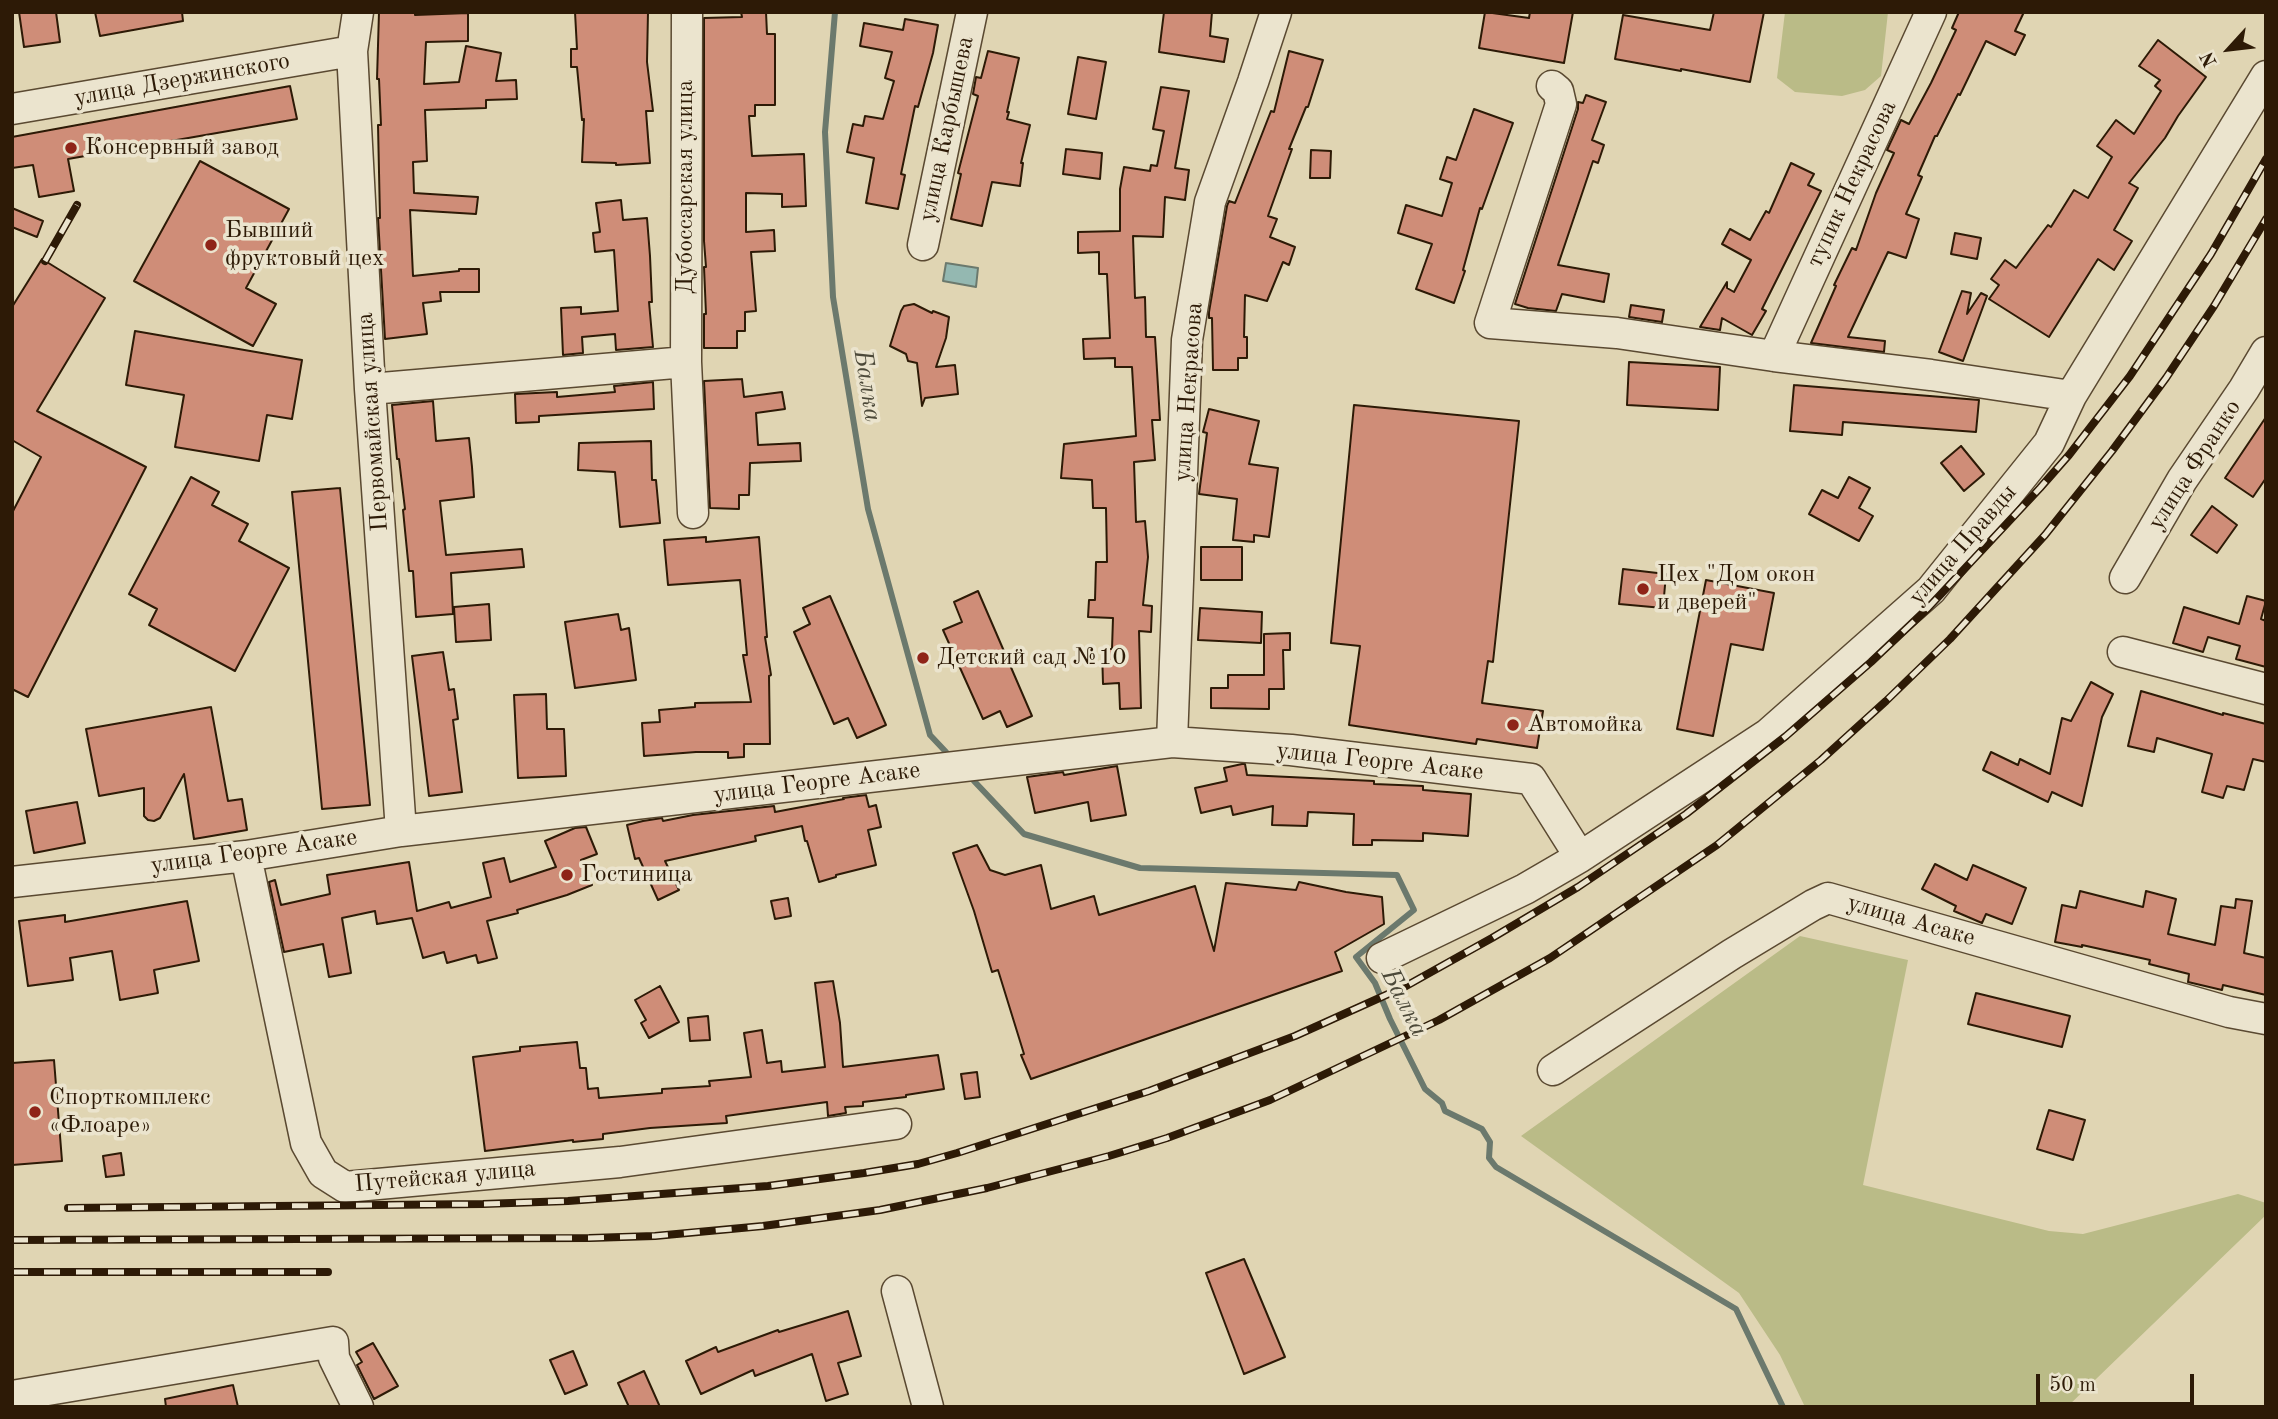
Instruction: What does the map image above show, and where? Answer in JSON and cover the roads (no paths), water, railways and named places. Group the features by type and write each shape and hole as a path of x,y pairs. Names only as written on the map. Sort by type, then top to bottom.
{"street":[{"name":"Первомайская улица","path":"358,12 352,51 370,389 401,831"},
{"name":"Дубоссарская улица","path":"687,12 686,362 693,513"},
{"name":"улица Карбышева","path":"923,245 972,12"},
{"name":"улица Некрасова","path":"1172,742 1187,340 1210,202 1254,82 1276,12"},
{"name":"тупик Некрасова","path":"1774,356 1931,12"},
{"name":"улица Дзержинского","path":"12,109 352,51"},
{"name":"улица Правды","path":"1382,958 1525,889 1580,857 1768,734 1931,590 2049,443 2071,396 2266,76"},
{"path":"1552,86 1558,92 1561,104 1490,323 1617,333 2071,396"},
{"name":"улица Франко","path":"2125,578 2182,480 2245,389 2266,352"},
{"path":"370,389 686,362"},
{"path":"2123,652 2266,689"},
{"name":"улица Георге Асаке","path":"12,882 246,856 401,831 1172,742 1291,750 1531,779 1580,857"},
{"name":"Путейская улица","path":"246,856 306,1143 323,1173 345,1187 620,1162 896,1124"},
{"name":"улица Асаке","path":"1553,1070 1732,954 1828,898 2229,1012 2266,1019"},
{"path":"897,1291 928,1407"},
{"path":"12,1396 333,1342 334,1358 358,1407"}],"water":[{"path":"946,263 978,268 976,287 943,281"}],"waterway":[{"name":"Балка","path":"835,12 825,132 833,297 868,509 930,735 946,752"},
{"name":"Балка","path":"974,781 1024,834 1140,868 1397,875 1414,910 1356,957 1375,983 1425,1089 1442,1103 1445,1111 1482,1129 1490,1142 1489,1158 1496,1167 1736,1309 1783,1407"}],"railway":[{"path":"68,1208 568,1201 768,1186 864,1173 918,1164 957,1153 1149,1091 1295,1036 1406,986 1578,887 1686,814 1786,736 1927,609 2069,455 2130,376 2211,254 2266,159"},
{"path":"45,261 77,205"},
{"path":"12,1240 589,1238 655,1236 763,1226 880,1210 987,1188 1167,1138 1270,1100 1439,1020 1550,958 1717,845 1821,760 1950,639 2045,535 2166,378 2214,306 2266,219"},
{"path":"12,1272 328,1272"}],"place":[{"name":"Консервный завод","path":"71,148"},
{"name":"Бывший фруктовый цех","path":"211,245"},
{"name":"Цех \"Дом окон и дверей\"","path":"1643,589"},
{"name":"Детский сад №10","path":"923,658"},
{"name":"Автомойка","path":"1513,725"},
{"name":"Гостиница","path":"567,875"},
{"name":"Спорткомплекс «Флоаре»","path":"35,1112"}]}
